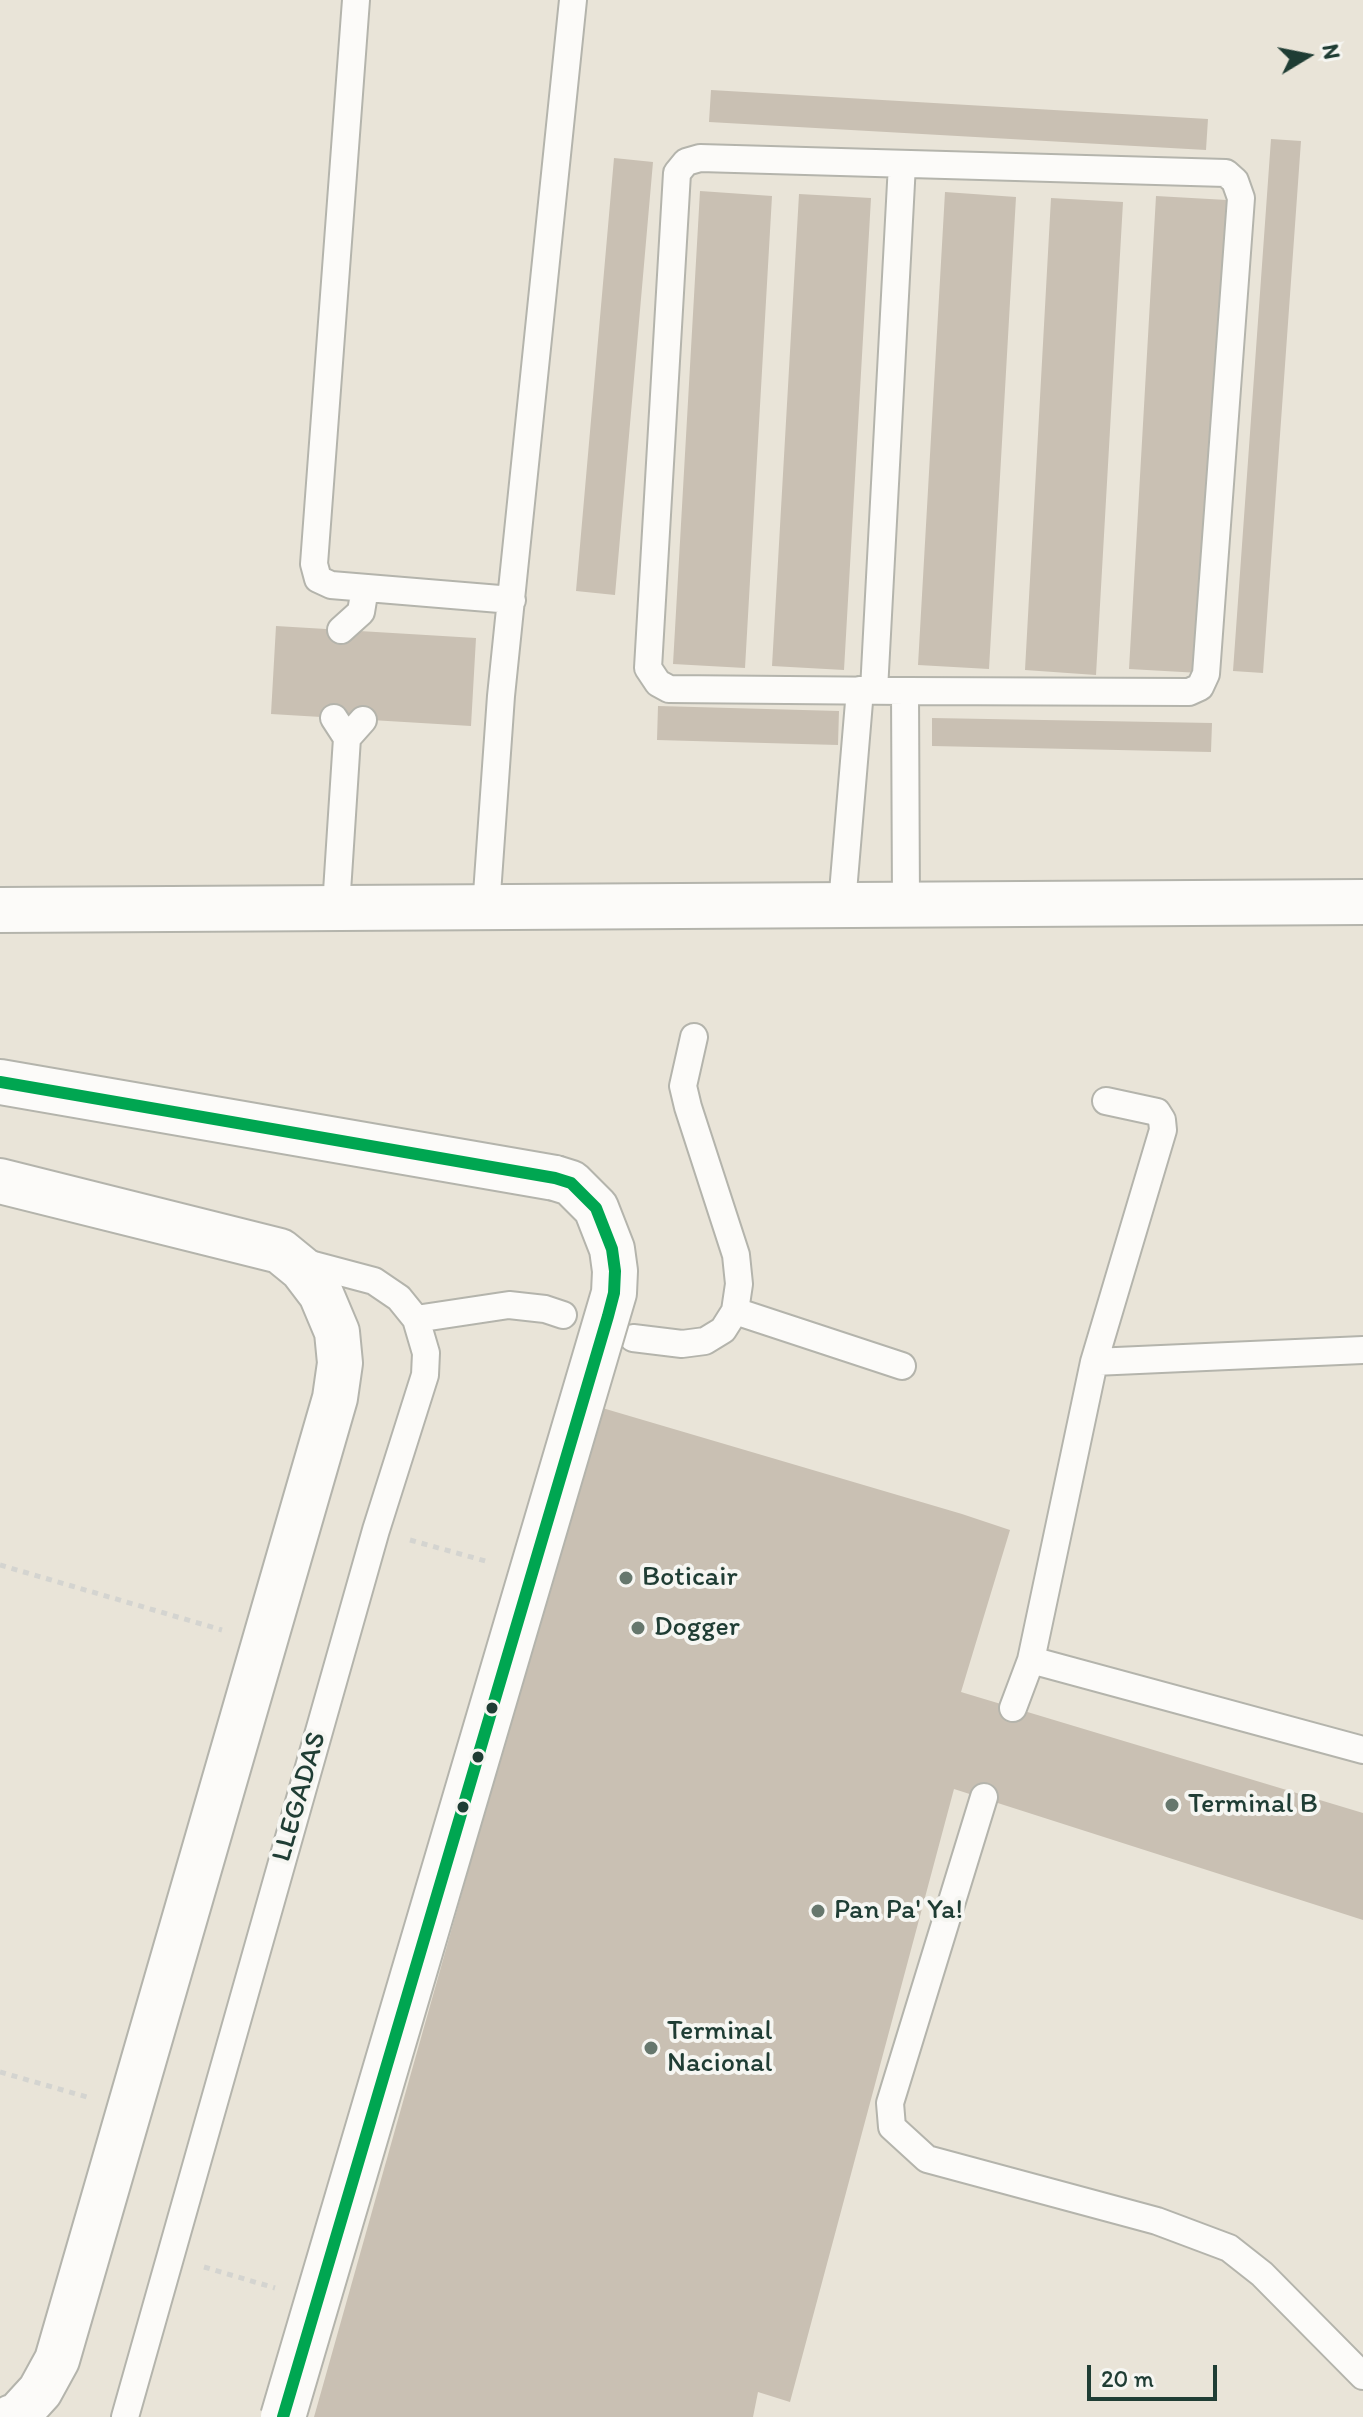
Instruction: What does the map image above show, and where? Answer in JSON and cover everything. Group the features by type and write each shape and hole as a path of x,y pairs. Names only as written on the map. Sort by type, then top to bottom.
{"street":[{"path":"0,910 1363,902"},
{"path":"0,1082 555,1178 571,1183 596,1208 612,1249 614,1293 283,2417"},
{"path":"0,1181 280,1251 302,1269 321,1294 337,1332 340,1363 335,1398 57,2360 40,2391 18,2415 12,2417"}],"lane":[{"path":"356,0 314,564 318,579 366,610"},
{"path":"486,908 501,696 573,0"},
{"path":"700,158 902,164 1226,173 1235,181 1241,198 1206,674 1200,687 1189,692 669,689 658,683 648,668 677,173 686,162 700,158"},
{"path":"842,904 867,690 902,164"},
{"path":"341,630 366,610 512,600"},
{"path":"905,691 906,903"},
{"path":"336,907 348,725"},
{"path":"633,1338 682,1344 705,1341 723,1330 735,1311 739,1284 736,1255 683,1086 694,1037"},
{"path":"1013,1708 1031,1660 1094,1362 1163,1130 1157,1112 1106,1101"},
{"path":"288,1257 374,1281 399,1298 416,1319 509,1305 545,1309 563,1315"},
{"path":"735,1311 902,1366"},
{"name":"LLEGADAS","path":"125,2417 376,1530 425,1375 426,1353 416,1319"},
{"path":"1094,1362 1363,1350"},
{"path":"1031,1660 1363,1750"},
{"path":"984,1797 890,2103 892,2127 927,2159 1157,2221 1229,2248 1262,2274 1363,2376"}],"path":[{"path":"0,1565 230,1632"},
{"path":"0,2072 97,2100"}],"building":[{"path":"711,90 1208,119 1206,150 709,122"},
{"path":"1271,139 1301,141 1263,673 1233,671"},
{"path":"614,158 653,162 615,595 576,591"},
{"path":"700,191 772,196 745,668 673,664"},
{"path":"945,192 1016,197 989,669 918,665"},
{"path":"799,194 871,198 844,670 772,666"},
{"path":"1156,196 1227,200 1200,673 1129,669"},
{"path":"1051,198 1123,202 1096,675 1025,670"},
{"path":"276,626 476,638 471,726 271,714"},
{"path":"658,706 839,711 838,745 657,740"},
{"path":"932,718 1212,723 1211,752 932,746"},
{"name":"Terminal Nacional","path":"599,1407 1010,1530 961,1692 1363,1813 1363,1920 954,1789 790,2402 758,2392 753,2417 314,2417"}],"transit line":[{"path":"0,1082 555,1178 571,1183 596,1208 612,1249 614,1293 608,1316 283,2417"}],"place":[{"name":"Boticair","path":"626,1578"},
{"name":"Dogger","path":"638,1628"},
{"name":"Terminal B","path":"1172,1805"},
{"name":"Pan Pa' Ya!","path":"818,1911"},
{"name":"Terminal Nacional","path":"651,2048"}]}
